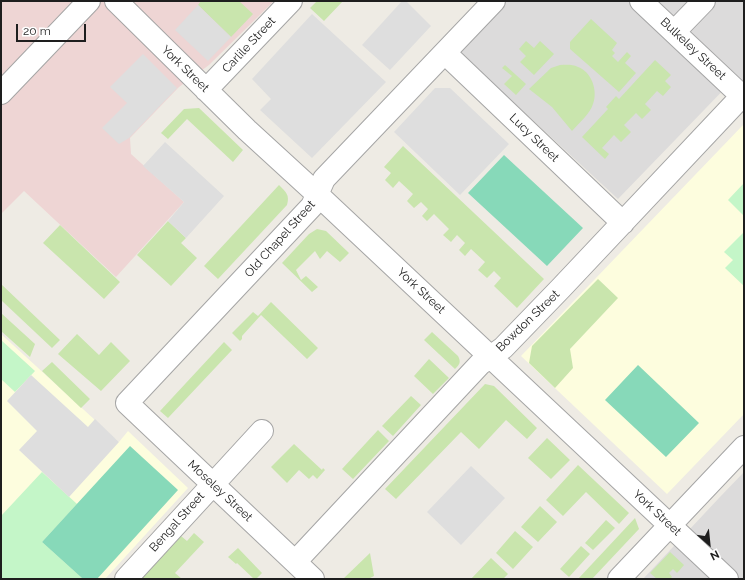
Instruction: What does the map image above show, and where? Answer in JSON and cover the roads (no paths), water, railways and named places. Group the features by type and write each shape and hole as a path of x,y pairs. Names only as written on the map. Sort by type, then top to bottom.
{"street":[{"path":"1,93 89,1"},
{"name":"York Street","path":"116,1 246,130 318,195 727,579"},
{"name":"Carlile Street","path":"206,90 291,1"},
{"name":"Old Chapel Street","path":"127,403 312,206 324,179 494,1"},
{"name":"Bulkeley Street","path":"641,1 743,97"},
{"path":"674,32 704,1"},
{"name":"Lucy Street","path":"445,53 623,223"},
{"name":"Bowdon Street","path":"295,562 480,364 503,348 743,97"},
{"name":"Moseley Street","path":"127,403 313,579"},
{"name":"Bengal Street","path":"126,579 262,431"},
{"path":"619,579 744,447"}]}
